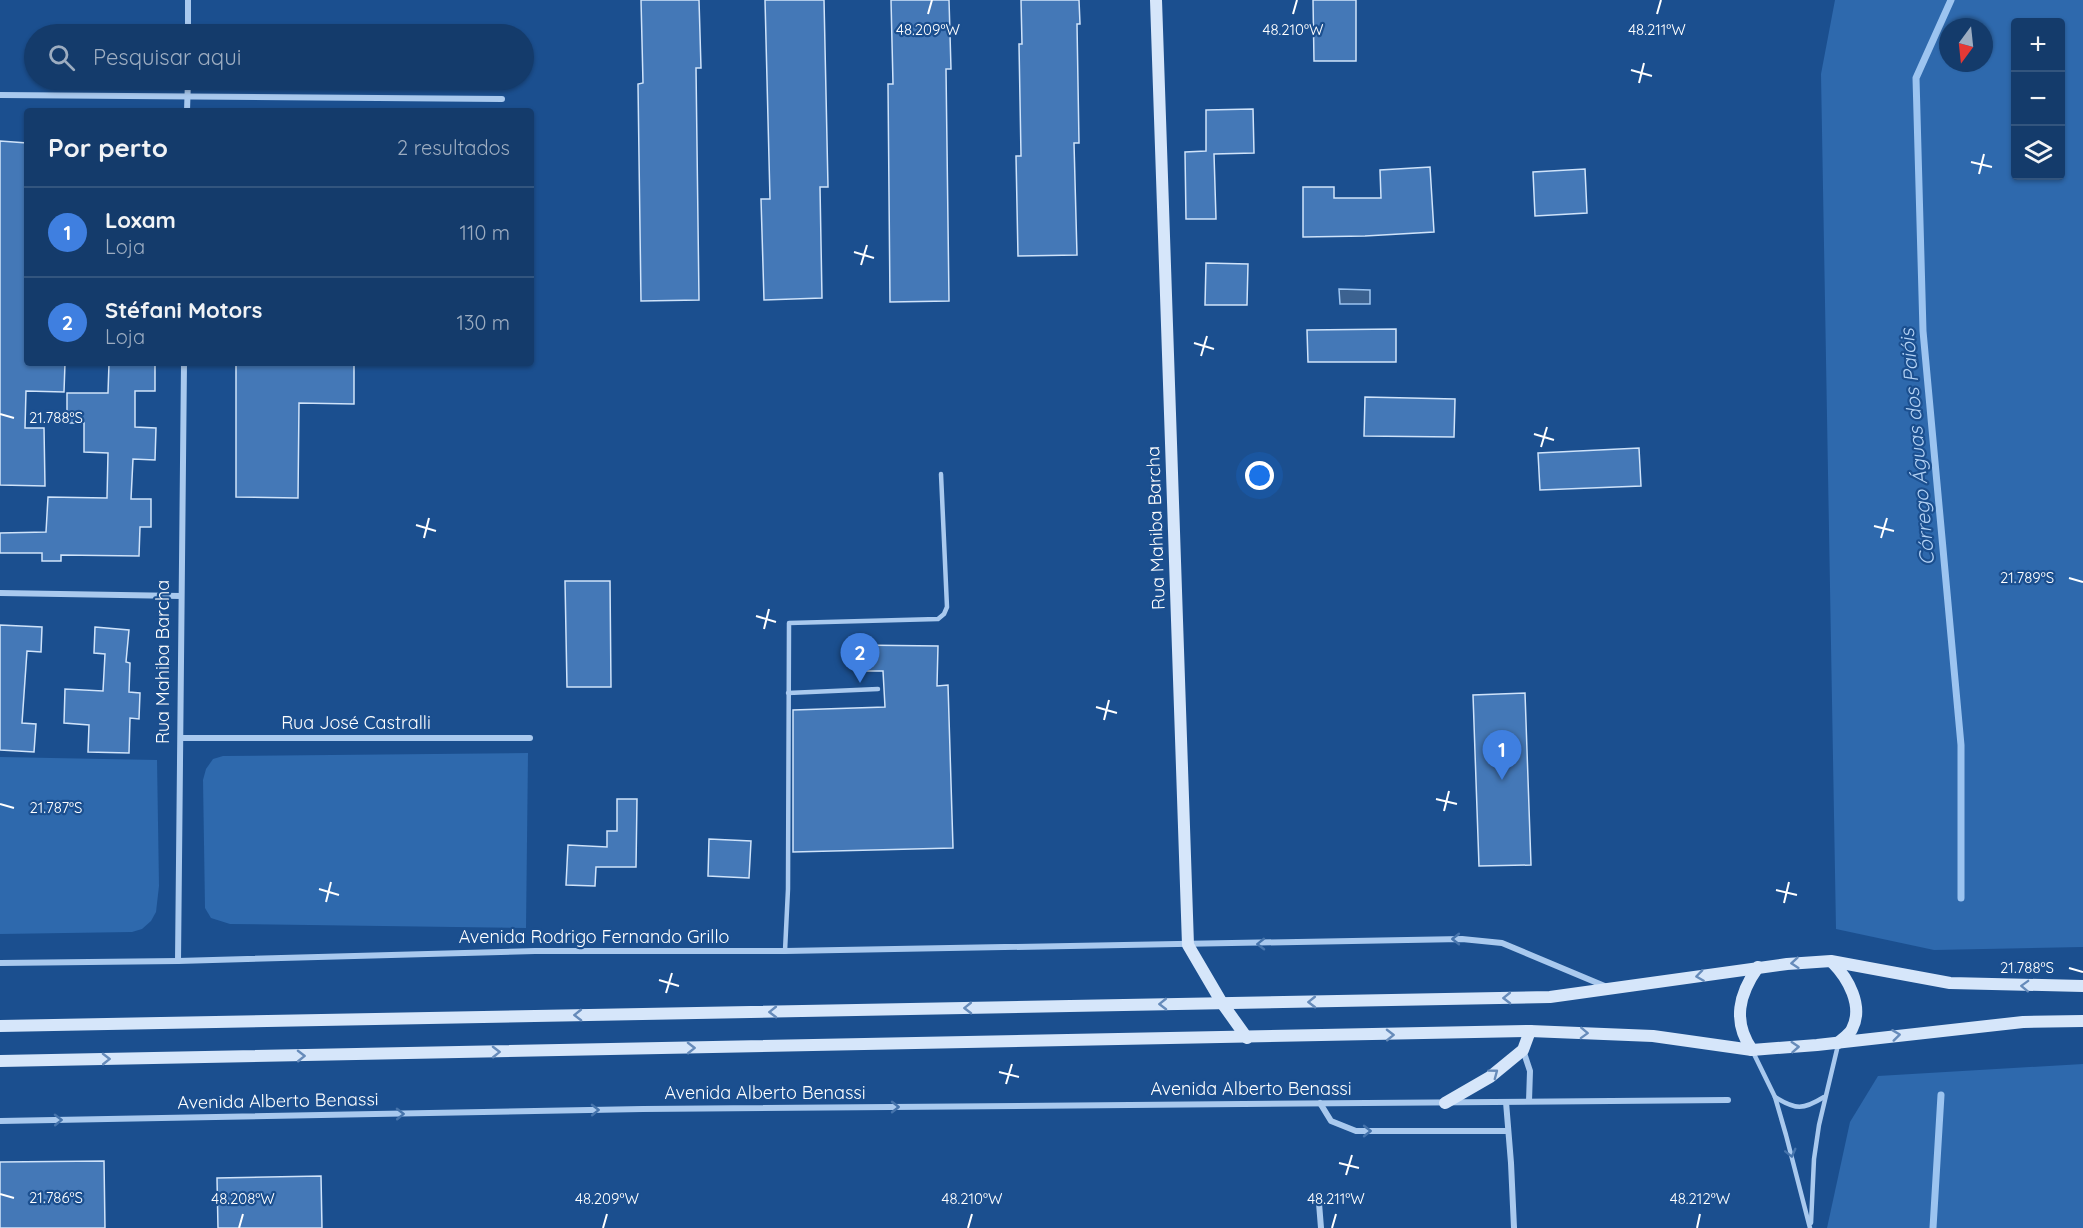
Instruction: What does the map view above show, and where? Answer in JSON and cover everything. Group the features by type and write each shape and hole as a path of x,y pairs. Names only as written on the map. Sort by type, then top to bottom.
{"main road":[{"name":"Rua Mahiba Barcha","path":"1156,0 1188,945 1222,1003 1247,1038"},
{"path":"0,1026 1550,997 1758,968 1832,961 1950,983 2083,986"},
{"path":"1832,961 1850,985 1855,999 1852,1029 1838,1043"},
{"path":"1752,1050 1742,1036 1740,1007 1746,986 1758,968"},
{"path":"0,1061 1530,1031 1653,1036 1752,1050 1838,1043 2023,1022 2083,1021"},
{"path":"1445,1103 1490,1077 1523,1050 1530,1031"}],"street":[{"path":"188,0 188,24"},
{"path":"187,108 188,90"},
{"path":"0,95 502,99"},
{"name":"Rua Mahiba Barcha","path":"178,961 184,366"},
{"path":"0,593 181,596"},
{"name":"Rua José Castralli","path":"181,738 530,738"},
{"name":"Avenida Rodrigo Fernando Grillo","path":"0,963 178,961 535,951 785,951 1462,939 1502,943 1610,989"},
{"path":"1523,1050 1530,1071 1529,1101"},
{"name":"Avenida Alberto Benassi","path":"0,1121 643,1109 1728,1100"},
{"path":"1506,1102 1514,1228"},
{"path":"1320,1103 1331,1121 1356,1131 1508,1131"},
{"path":"1319,1203 1321,1228"}],"lane":[{"path":"785,951 788,889 789,623 938,619 944,614 947,608 941,474"},
{"path":"788,693 878,689"},
{"path":"1811,1228 1814,1159 1824,1097 1838,1043"},
{"path":"1752,1050 1775,1097 1811,1228"},
{"path":"1775,1097 1799,1109 1824,1097"}],"shaded area":[{"path":"1835,0 2083,0 2083,947 1934,950 1836,929 1821,74"},
{"path":"1339,289 1370,290 1370,304 1340,304"},
{"path":"528,753 526,928 230,924 211,918 205,908 203,780 206,769 213,759 223,756"},
{"path":"0,757 157,760 159,886 156,912 151,921 142,929 132,932 0,934"},
{"path":"2083,1064 2083,1228 1827,1228 1850,1122 1878,1076"}],"building":[{"path":"641,0 699,0 701,68 696,68 699,300 641,301 638,84 643,83"},
{"path":"765,0 824,0 828,187 820,187 822,298 764,300 761,199 770,199"},
{"path":"891,0 949,0 951,69 946,69 949,301 890,302 888,84 893,84"},
{"path":"1021,0 1079,0 1080,24 1077,24 1079,143 1074,143 1077,255 1018,256 1016,156 1021,156 1019,44 1022,44"},
{"path":"1313,0 1356,0 1356,61 1314,61"},
{"path":"1253,109 1254,153 1214,154 1216,219 1186,219 1185,152 1206,151 1206,110"},
{"path":"0,141 24,143 24,366 65,366 64,392 26,391 25,428 44,428 45,486 0,485"},
{"path":"1430,167 1434,232 1303,237 1303,187 1334,187 1334,198 1381,198 1380,170"},
{"path":"1585,169 1587,213 1535,216 1533,172"},
{"path":"1206,263 1248,264 1247,305 1205,305"},
{"path":"1396,329 1396,362 1308,362 1307,330"},
{"path":"109,366 155,366 155,391 135,391 135,427 156,428 155,460 133,459 131,499 151,499 151,527 140,527 139,556 61,555 61,561 42,561 42,553 0,553 0,533 46,532 48,497 107,498 108,453 84,452 84,423 67,423 67,393 108,393"},
{"path":"236,366 354,366 354,404 299,403 298,498 236,497"},
{"path":"1365,397 1455,399 1454,437 1364,436"},
{"path":"1639,448 1641,486 1540,490 1538,453"},
{"path":"565,581 610,581 611,687 567,687"},
{"path":"0,625 42,627 41,652 27,651 22,723 36,724 34,752 0,750"},
{"path":"95,627 129,630 126,662 130,663 129,692 140,693 139,719 130,718 129,753 88,752 89,725 64,723 65,689 103,691 105,654 94,653"},
{"path":"856,645 938,646 937,686 948,685 953,848 793,852 793,710 885,707 883,671 856,671"},
{"path":"1525,693 1531,865 1479,866 1473,695"},
{"path":"617,799 637,799 636,867 596,867 595,886 566,885 568,845 607,847 607,831 617,831"},
{"path":"709,839 751,841 749,878 708,876"},
{"path":"104,1161 105,1228 0,1228 0,1162"},
{"path":"321,1176 322,1228 218,1228 217,1178"}],"waterway":[{"name":"Córrego Águas dos Paióis","path":"1951,0 1916,78 1923,331 1961,745 1961,898"},
{"name":"Córrego Águas dos Paióis","path":"1933,1228 1941,1095"}],"place":[{"name":"Stéfani Motors","path":"860,683"},
{"name":"Loxam","path":"1502,780"}]}
